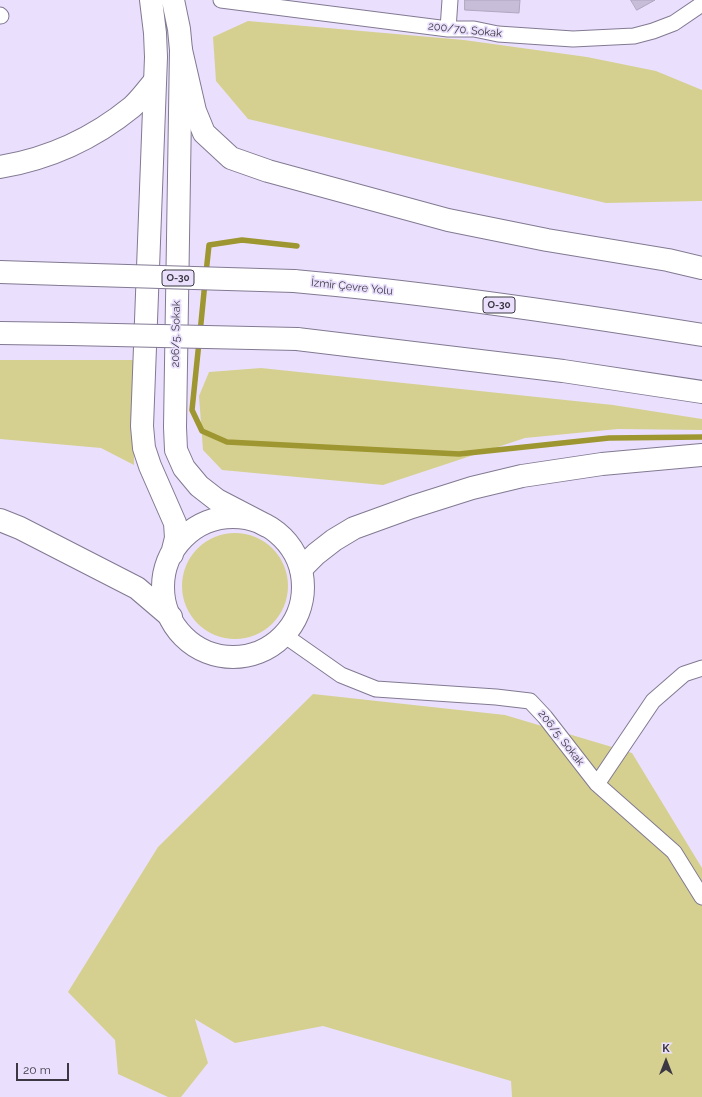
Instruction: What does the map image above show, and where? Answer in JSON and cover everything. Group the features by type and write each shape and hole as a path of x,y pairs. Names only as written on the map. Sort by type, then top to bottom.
{"main road":[{"path":"151,0 155,33 154,82 142,426 144,448 150,466 175,523 176,538 164,579 165,599 171,617 178,629 192,642 210,652 223,656 243,655 262,650 274,644 284,635 297,615 303,592 301,569 296,556 288,544 279,534 267,526 254,520 241,517 227,517 213,520 201,525 189,533 180,542 172,554"},
{"name":"206/5. Sokak","path":"174,0 181,50 175,427 176,450 184,468 199,486 217,500 267,526"},
{"path":"181,50 196,111 204,133 231,158 268,171 448,220 539,238 668,260 702,268"},
{"path":"0,167 45,156 81,142 132,106 154,82"},
{"name":"İzmir Çevre Yolu","path":"0,272 294,281 350,286 563,313 702,335"},
{"path":"0,333 296,340 563,371 702,392"},
{"path":"301,569 316,554 334,540 354,528 412,507 472,488 522,476 602,464 702,455"},
{"path":"0,520 20,528 137,588 171,617"}],"street":[{"name":"200/70. Sokak","path":"221,0 448,29 474,29 498,34 573,38 634,36 653,31 674,23 702,4"},
{"path":"448,29 450,0"},
{"name":"206/5. Sokak","path":"284,635 341,675 376,689 496,697 530,701 545,716 597,784 674,852 702,897"},
{"path":"597,784 653,701 684,674 702,668"}],"shaded area":[{"path":"248,21 464,40 587,57 656,71 702,90 702,201 606,203 248,119 216,81 213,37"},
{"path":"0,360 133,360 134,465 101,448 0,439"},
{"path":"261,368 613,405 702,419 702,430 618,429 525,438 383,485 222,470 203,450 199,396 209,372"},
{"path":"235,533 255,537 272,549 284,566 288,586 284,606 272,623 255,635 235,639 215,635 198,623 186,606 182,586 186,566 198,549 215,537"},
{"path":"313,694 505,715 632,753 702,868 702,1097 512,1097 511,1081 323,1026 235,1043 195,1019 208,1063 181,1097 168,1097 118,1074 115,1040 68,992 158,847"}],"building":[{"path":"465,0 520,0 519,13 465,10"},
{"path":"631,0 655,0 637,10"}],"waterway":[{"path":"206,273 209,245 242,240 297,246"},
{"path":"200,333 205,282"},
{"path":"199,342 192,410 202,431 227,442 459,454 609,438 702,437"}]}
